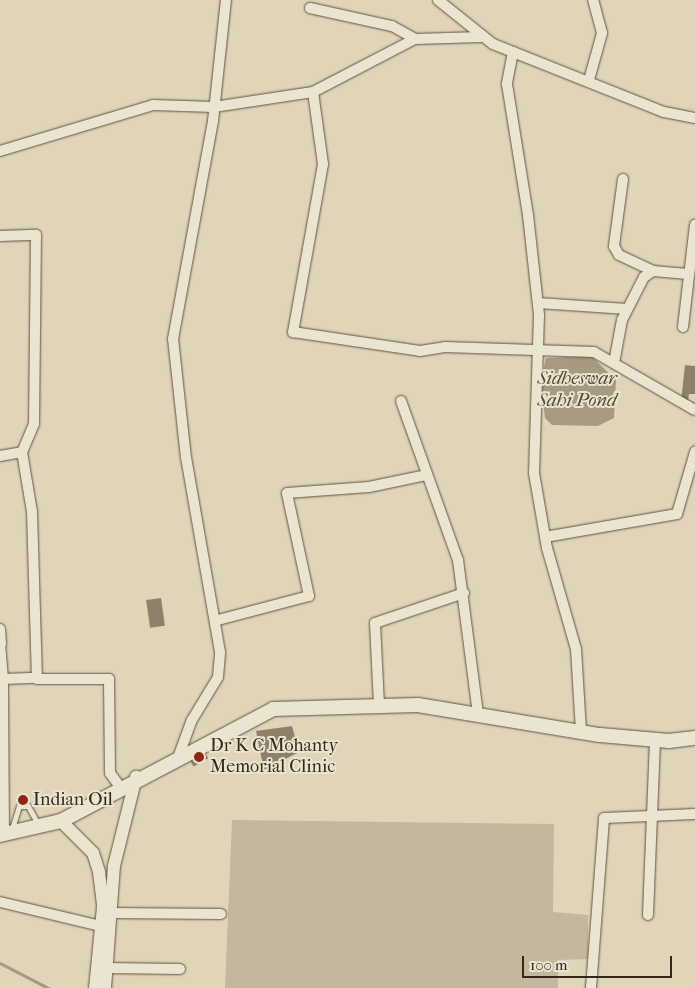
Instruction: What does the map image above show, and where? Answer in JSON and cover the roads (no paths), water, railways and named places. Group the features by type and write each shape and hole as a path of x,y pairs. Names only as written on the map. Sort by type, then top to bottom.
{"main road":[{"path":"5,834 61,820 136,777 273,709 418,705 581,731 655,740 695,738"}],"street":[{"path":"178,756 192,720 218,676 218,620 186,458 174,339 214,107 226,0"},
{"path":"438,0 482,37 512,52 589,80 664,112 695,118"},
{"path":"589,80 602,33 593,0"},
{"path":"310,8 392,26 415,39"},
{"path":"0,151 153,106 214,107 313,92 415,39 482,37"},
{"path":"512,52 507,84 538,304 540,350 534,473 545,537 576,649 581,731"},
{"path":"313,92 323,164 294,332 420,351 445,347 594,352 614,363 642,383 695,410"},
{"path":"623,179 614,246 619,255 652,271 688,274"},
{"path":"684,327 688,274 695,225"},
{"path":"0,236 36,235 34,424 22,452 32,512 37,678"},
{"path":"614,363 628,308 644,277 652,271"},
{"path":"538,304 628,308"},
{"path":"402,401 426,475 458,560 464,593 478,715"},
{"path":"0,456 22,452"},
{"path":"545,537 676,514 695,452"},
{"path":"218,620 309,596 287,493 369,487 426,475"},
{"path":"379,705 375,623 464,593"},
{"path":"0,629 3,679 5,834"},
{"path":"3,679 109,680 110,773 120,787"},
{"path":"648,915 654,814 655,740"},
{"path":"105,988 114,866 136,777"},
{"path":"591,988 604,818 654,814 695,814"},
{"path":"61,820 93,853 103,907 95,988"},
{"path":"0,902 101,926"},
{"path":"110,913 221,914"},
{"path":"107,968 180,970"}],"lane":[{"path":"5,834 19,806 28,806 39,827"}],"water":[{"name":"Sidheswar Sahi Pond","path":"591,356 616,380 614,418 598,426 552,425 545,418 541,383 546,358"}],"waterway":[{"path":"0,963 48,988"}],"place":[{"name":"Dr K C Mohanty Memorial Clinic","path":"199,757"},
{"name":"Indian Oil","path":"23,800"}]}
